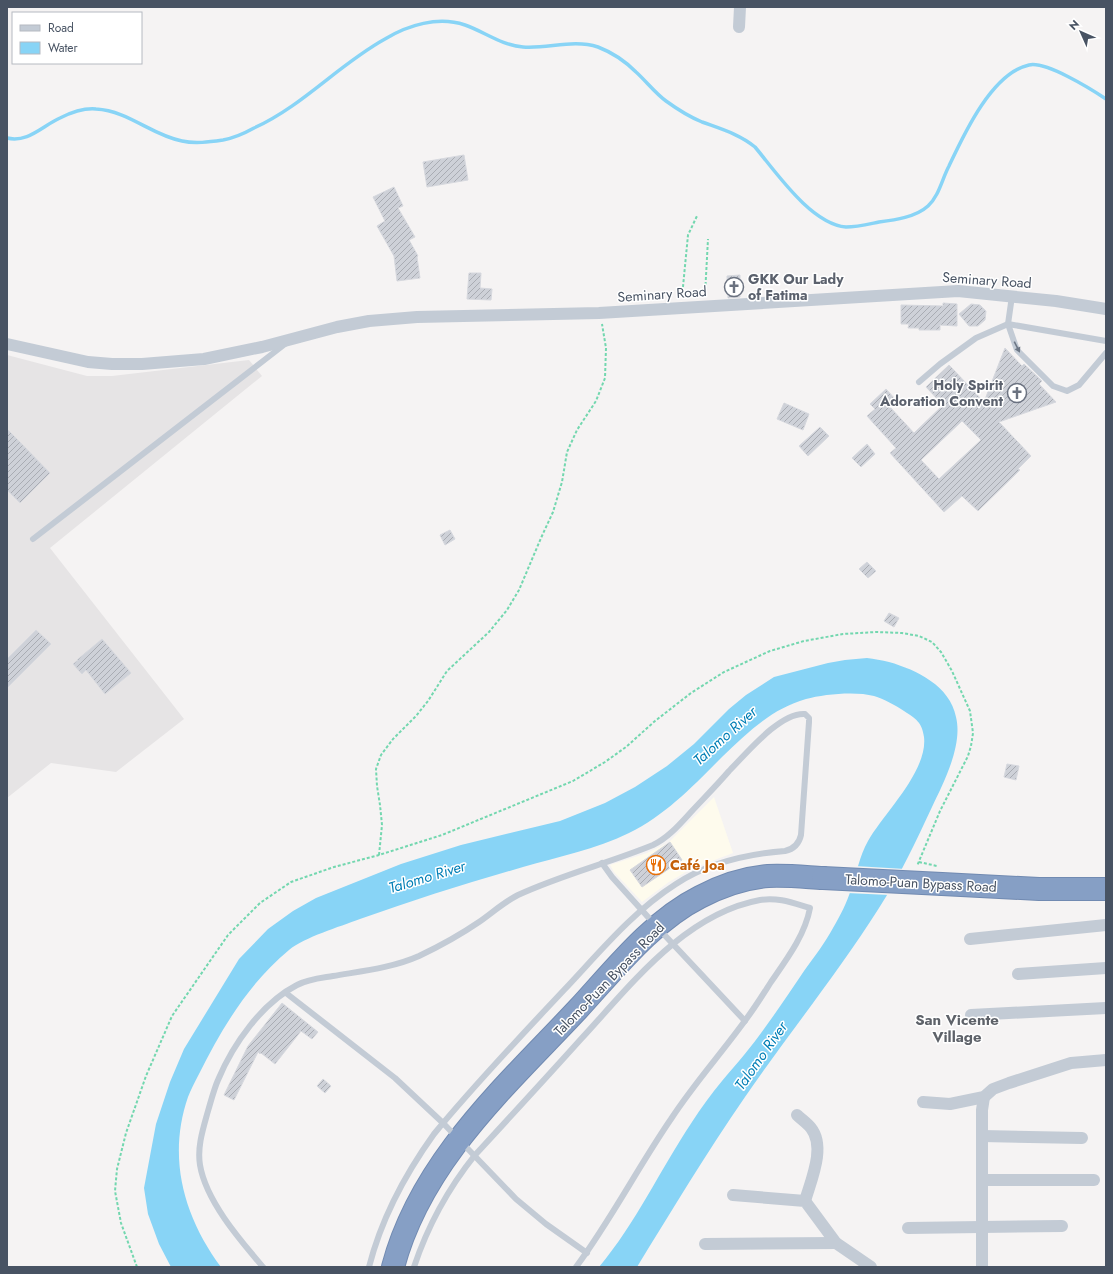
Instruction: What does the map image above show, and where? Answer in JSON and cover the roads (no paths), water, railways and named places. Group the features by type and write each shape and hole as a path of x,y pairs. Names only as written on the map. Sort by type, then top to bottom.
{"highway":[{"name":"Talomo-Puan Bypass Road","path":"393,1267 402,1238 424,1190 459,1139 626,956 657,927 677,911 699,897 721,888 767,876 823,878 941,875 1039,889 1106,889"}],"street":[{"path":"739,27 740,7"},
{"name":"Seminary Road","path":"7,344 88,362 142,364 204,359 262,347 369,321 418,317 599,313 958,291 1012,296 1106,309"},
{"path":"970,939 1106,925"},
{"path":"1018,974 1106,968"},
{"path":"971,1015 1106,1008"},
{"path":"923,1102 950,1104 984,1097 992,1089 1071,1063 1106,1060"},
{"path":"982,1267 982,1110 984,1097"},
{"path":"797,1115 811,1128 816,1137 818,1146 818,1157 805,1201"},
{"path":"982,1136 1082,1138"},
{"path":"982,1180 1094,1180"},
{"path":"733,1195 805,1201 836,1243 871,1267"},
{"path":"908,1228 1062,1226"},
{"path":"705,1244 836,1243"}],"lane":[{"path":"1012,296 1008,324 1017,350 1053,386 1067,391 1079,385 1106,353"},
{"path":"919,382 940,364 976,338 1008,324 1106,341"},
{"path":"33,539 292,339"},
{"path":"263,1267 232,1230 212,1198 200,1166 199,1147 217,1081 229,1057 244,1034 256,1020 273,1003 297,985 309,980 400,963 417,957 459,935 516,896 656,844 674,830 765,734 786,719 803,713 808,716 809,722 801,835 796,846 791,850 746,856 722,862 676,883 641,909 521,1035 443,1123 424,1147 402,1186 387,1218 369,1267"},
{"path":"602,863 657,927 745,1021"},
{"path":"414,1267 426,1234 441,1204 457,1178 475,1156 625,992 673,944 704,921 741,905 760,900 775,899 810,908 808,920 797,941 745,1021 671,1119 587,1253 576,1267"},
{"path":"286,993 395,1078 443,1123 532,1213 587,1253"}],"water":[{"name":"Talomo River","path":"867,658 900,665 931,681 947,696 953,706 956,717 957,739 955,751 947,775 914,845 887,896 847,956 731,1118 637,1267 599,1267 625,1233 680,1140 703,1106 760,1034 826,939 845,904 860,859 868,841 904,791 919,764 923,750 924,737 920,724 893,704 882,699 867,694 840,694 813,697 793,703 760,723 741,739 679,799 642,826 629,833 590,848 420,898 333,929 304,941 289,950 261,977 227,1023 192,1088 182,1120 179,1142 179,1164 183,1186 197,1228 221,1267 171,1267 159,1244 148,1214 144,1188 156,1124 170,1082 184,1049 239,959 268,929 293,911 316,898 401,864 461,845 560,821 605,803 635,787 667,766 694,744 729,709 746,695 774,677 828,663"}],"waterway":[{"path":"7,138 15,139 28,136 53,121 87,109 96,109 119,114 130,118 160,134 182,141 218,141 235,137 272,119 289,108 368,49 394,34 424,23 444,21 455,22 515,46 532,47 579,44 598,47 608,52 628,65 658,94 675,107 697,120 736,135 749,142 807,207 820,217 833,224 850,227 905,217 918,213 928,206 938,192 963,138 981,106 991,92 1016,70 1029,65 1046,67 1057,71 1106,99"}],"place":[{"name":"GKK Our Lady of Fatima","path":"734,287"},
{"name":"Holy Spirit Adoration Convent","path":"1017,393"},
{"name":"Café Joa","path":"656,865"}],"district":[{"name":"San Vicente Village","path":"957,1028"}]}
